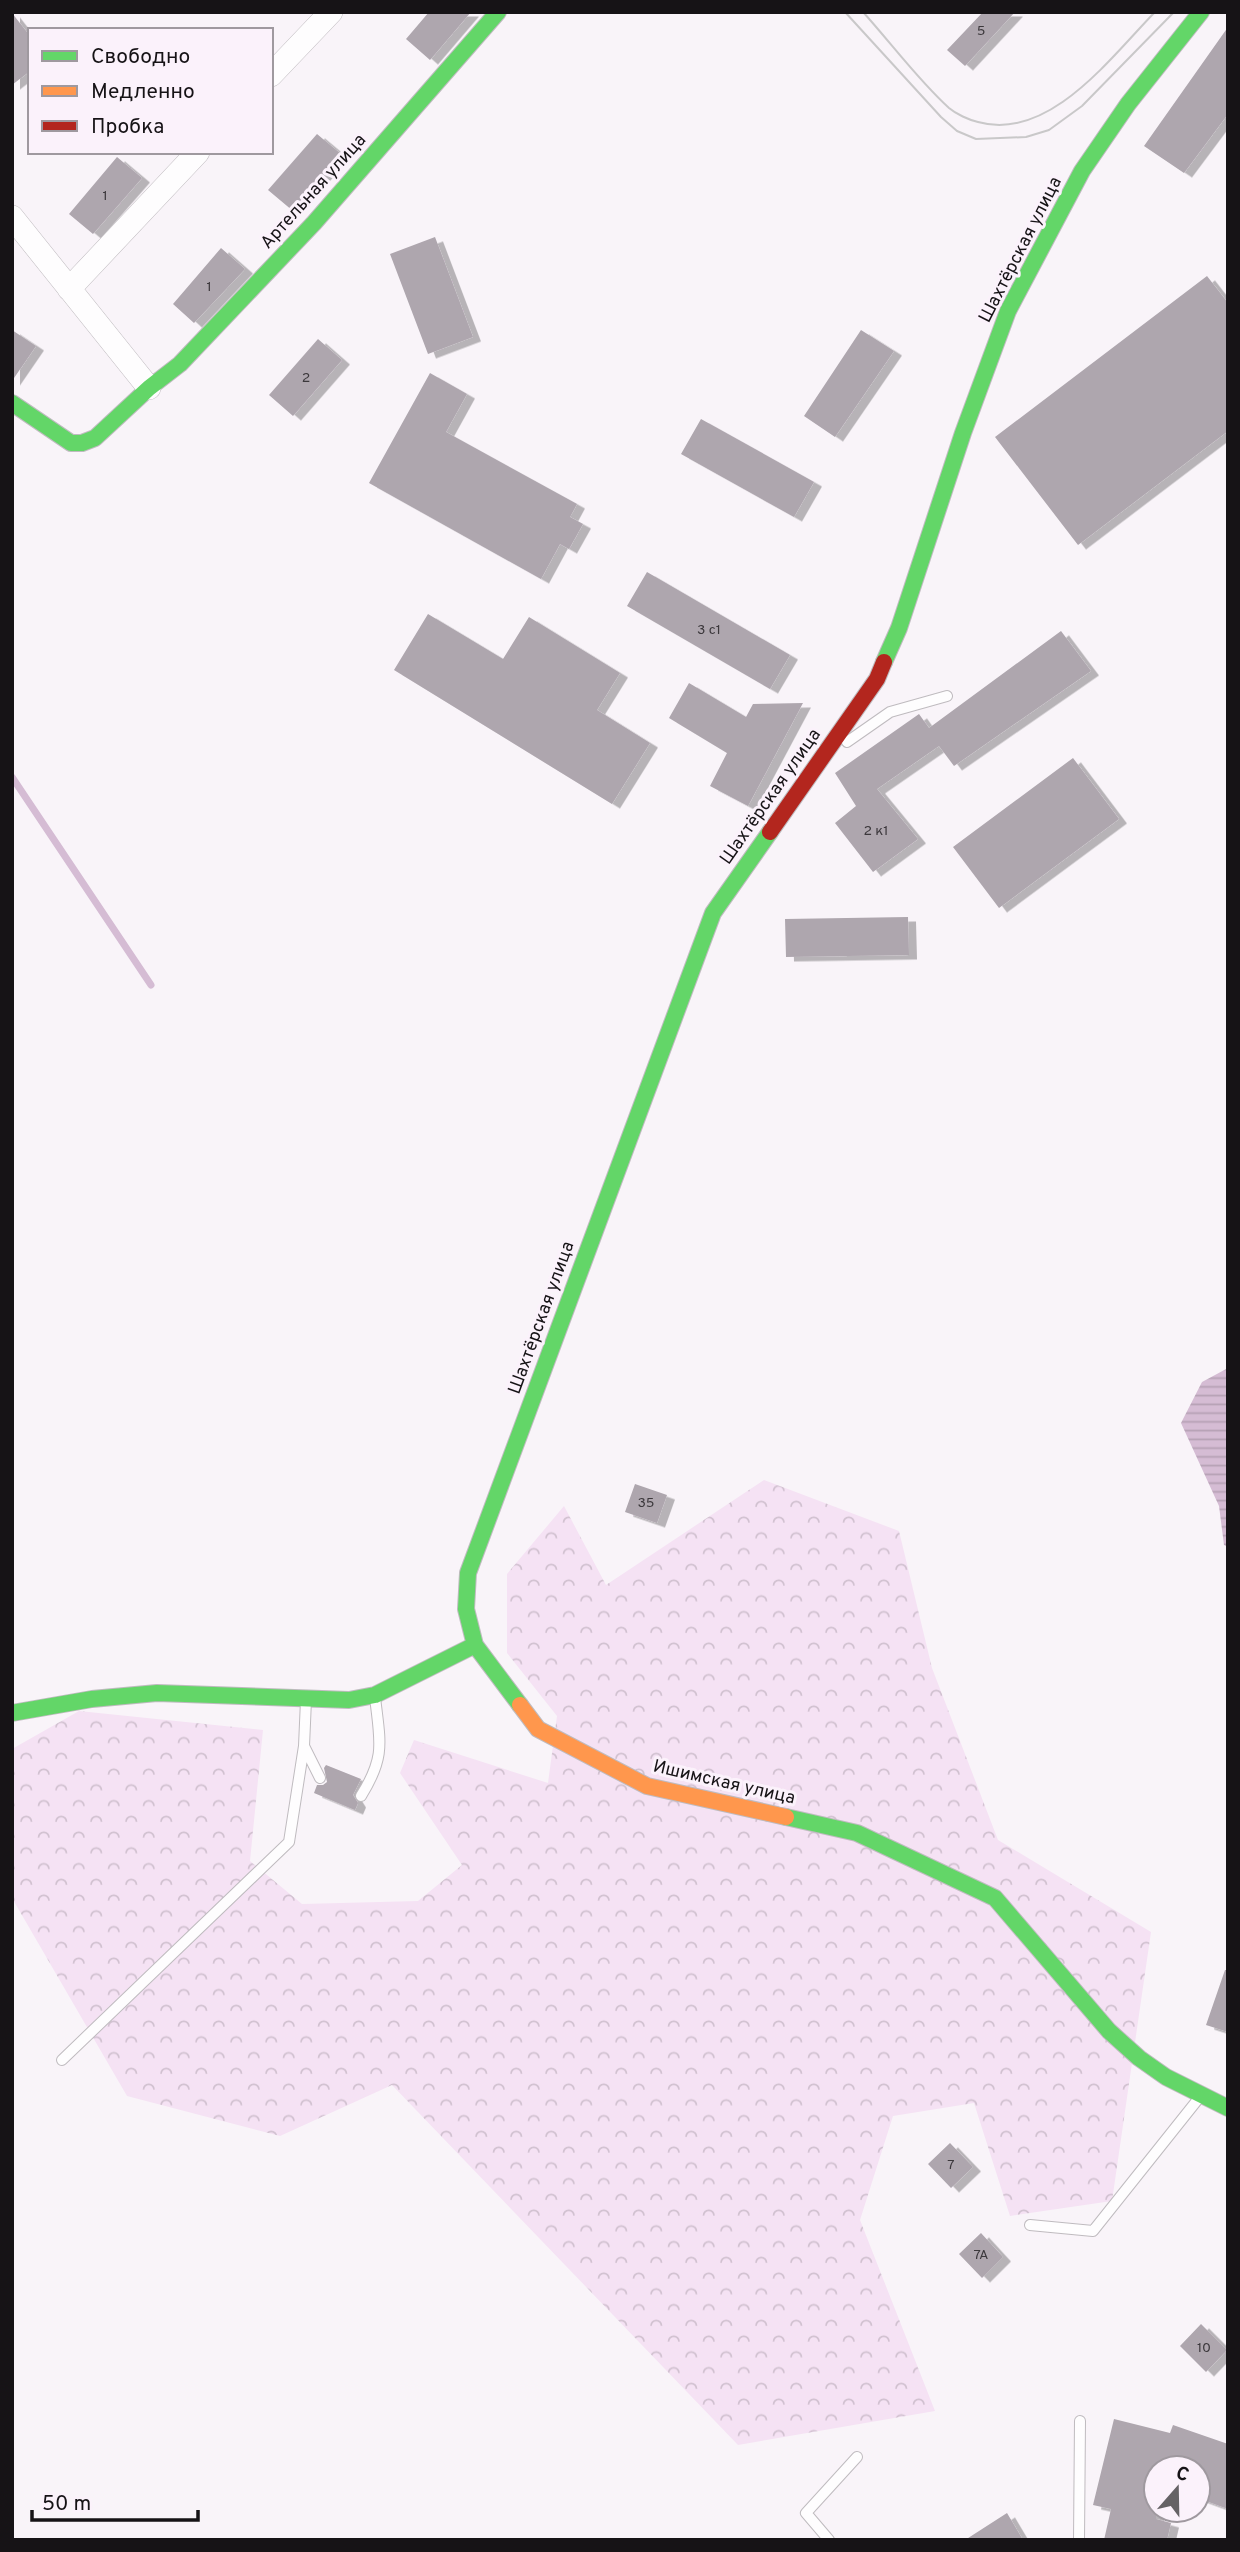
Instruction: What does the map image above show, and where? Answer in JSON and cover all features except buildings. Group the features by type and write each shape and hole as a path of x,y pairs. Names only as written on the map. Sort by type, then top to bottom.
{"main road":[{"name":"Артельная улица","path":"12,404 71,443 82,443 95,438 149,388 180,364 314,223 498,12"},
{"name":"Шахтёрская улица","path":"475,1645 466,1609 468,1573 713,912 877,679 899,628 1008,311 1082,171 1128,104 1201,12"},
{"path":"12,1713 92,1699 157,1693 349,1700 375,1695 475,1645"},
{"name":"Ишимская улица","path":"475,1645 538,1729 647,1786 857,1833 995,1898 1109,2031 1139,2058 1166,2077 1228,2108"}],"street":[{"path":"273,73 331,12"},
{"path":"69,289 196,154"},
{"path":"12,217 149,388"}],"lane":[{"path":"819,762 890,712 947,696"},
{"path":"362,1796 373,1777 381,1749 375,1695"},
{"path":"62,2060 289,1842 304,1746 306,1697"},
{"path":"304,1746 320,1778"},
{"path":"1030,2225 1093,2231 1201,2096"},
{"path":"1079,2540 1080,2421"},
{"path":"829,2540 806,2513 857,2457"}],"green space":[{"path":"764,1480 899,1531 932,1668 998,1840 1151,1932 1112,2201 1010,2216 974,2103 893,2116 860,2220 935,2411 738,2445 392,2085 280,2136 127,2096 12,1898 12,1749 79,1711 263,1730 250,1861 302,1904 418,1901 462,1865 400,1773 414,1740 548,1783 557,1716 507,1653 507,1574 564,1506 606,1585"}],"shaded area":[{"path":"1228,1368 1228,1547 1224,1545 1219,1506 1181,1423 1202,1382"}],"waterway":[{"path":"12,777 151,985"}],"tram line":[{"path":"845,12 941,117 957,131 976,139 1026,137 1049,130 1082,106 1174,12"},
{"path":"863,12 949,108 974,121 1004,125 1029,120 1054,108 1077,91 1155,12"}],"traffic: fast":[{"path":"12,403 71,443 82,443 95,438 149,388 180,364 314,223 498,12"},
{"path":"884,662 899,628 963,433 1008,311 1082,171 1128,104 1201,12"},
{"path":"520,1705 475,1645 466,1609 468,1573 713,913 770,832"},
{"path":"12,1713 92,1699 157,1693 349,1700 375,1695 475,1645"},
{"path":"786,1817 857,1833 995,1898 1109,2031 1139,2058 1166,2077 1228,2108"}],"traffic: slow":[{"path":"520,1705 538,1729 647,1786 786,1817"}],"traffic: jam":[{"path":"770,832 877,679 884,662"}]}
